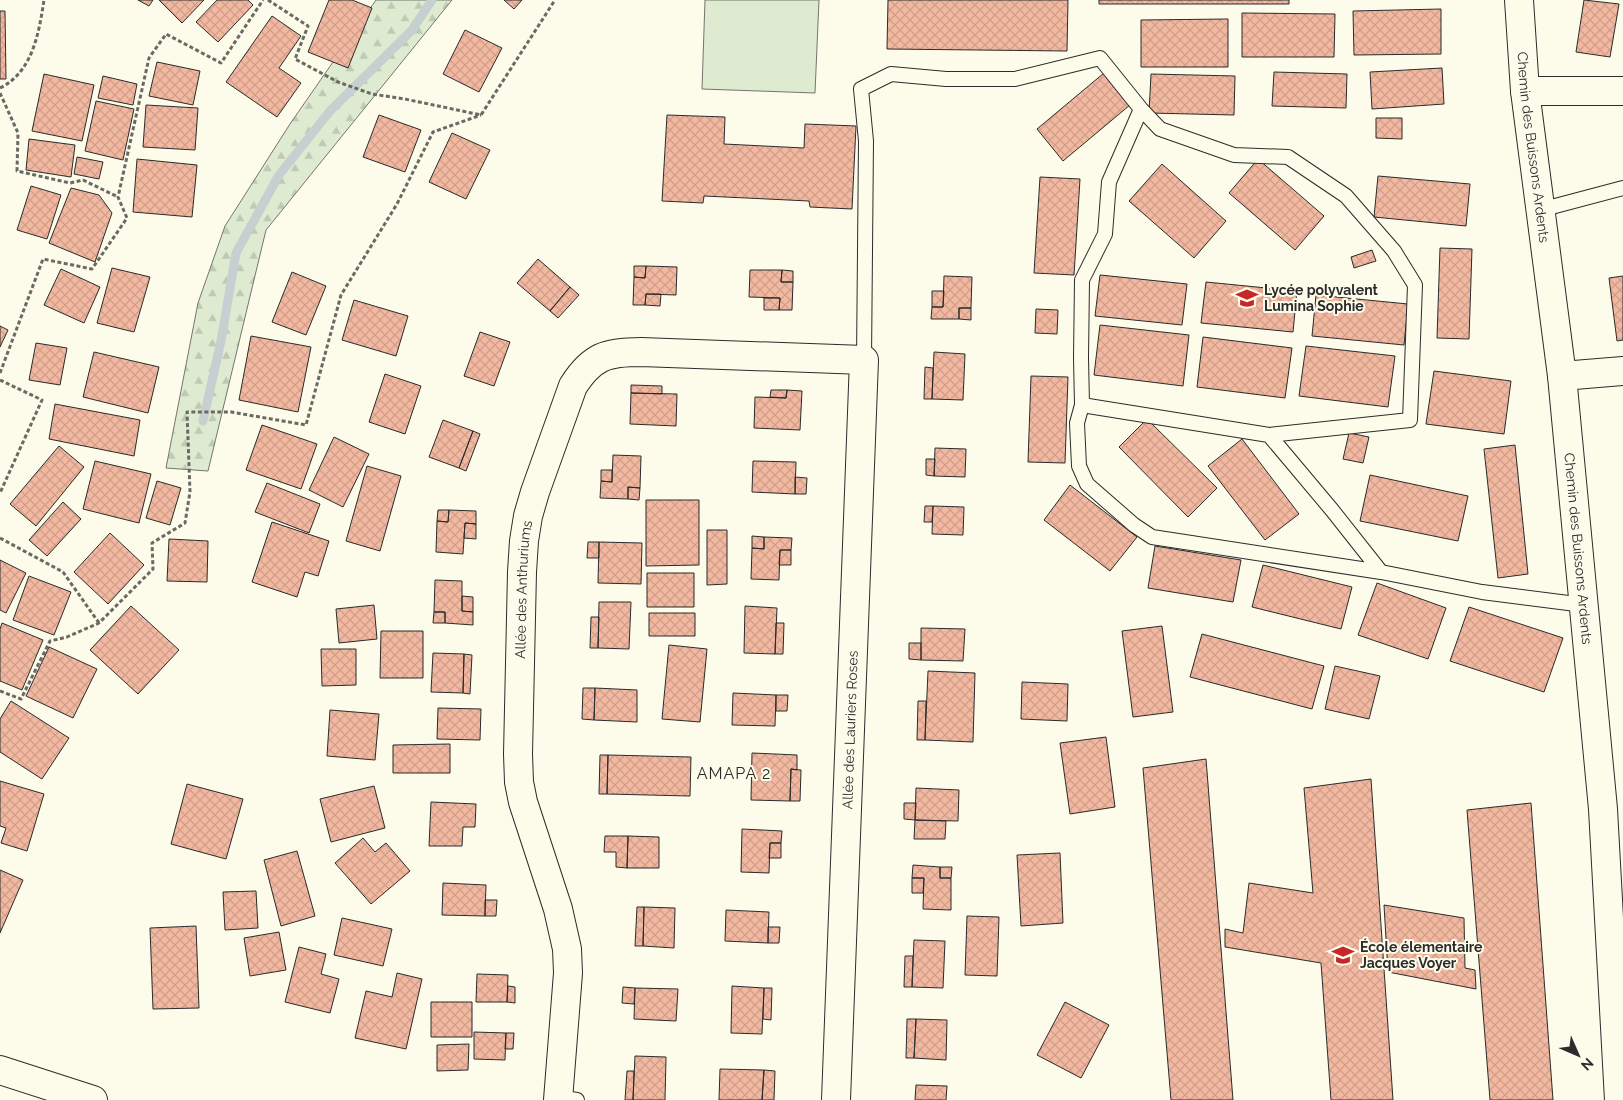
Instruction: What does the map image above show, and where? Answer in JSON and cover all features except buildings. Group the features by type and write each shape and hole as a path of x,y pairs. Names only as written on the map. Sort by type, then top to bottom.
{"street":[{"name":"Chemin des Buissons Ardents","path":"1519,0 1525,91 1562,376 1603,809 1619,1100"},
{"path":"1525,91 1623,91"},
{"name":"Allée des Anthuriums","path":"564,1099 567,949 558,909 524,802 519,782 518,754 524,541 528,516 535,492 573,386 582,372 594,361 623,352 864,360"},
{"name":"Allée des Lauriers Roses","path":"836,1100 864,360"},
{"path":"1562,376 1623,372"},
{"path":"0,1070 93,1100"}],"lane":[{"path":"864,360 866,141 861,89 891,74 946,79 1015,79 1100,58 1141,109 1160,129 1234,154 1288,157 1346,196 1394,251 1415,284 1410,420 1269,435 1082,405"},
{"path":"1141,109 1109,182 1105,234 1082,280 1082,405 1077,423 1079,466 1087,484 1134,525 1152,537 1381,572 1482,592 1584,605"},
{"path":"1540,210 1623,188"},
{"path":"1269,435 1381,572"}],"path":[{"path":"0,88 7,85 26,66 39,30 44,0"},
{"path":"0,373 43,259 92,269 127,218 118,197 149,58 166,34 222,63 262,0"},
{"path":"268,0 308,26 295,59 338,82 372,94 481,115"},
{"path":"0,691 21,699 50,641 67,637 99,624 153,569 152,543 186,523 190,492 187,412 231,412 306,425 341,295 397,204 433,132 481,115 555,0"},
{"path":"0,93 18,133 16,171 70,183 83,180 118,197"},
{"path":"0,380 42,400 0,493"},
{"path":"0,538 63,572 99,624"}],"green space":[{"path":"376,0 452,0 266,230 208,471 166,468 198,303 225,226 290,124"},
{"path":"705,0 819,0 815,93 702,89"}],"waterway":[{"path":"203,421 221,341 236,253 279,175 330,111 412,30 432,0"}],"place":[{"name":"Lycée polyvalent Lumina Sophie","path":"1247,298"},
{"name":"École élementaire Jacques Voyer","path":"1343,955"}],"district":[{"name":"AMAPA 2","path":"734,773"}]}
